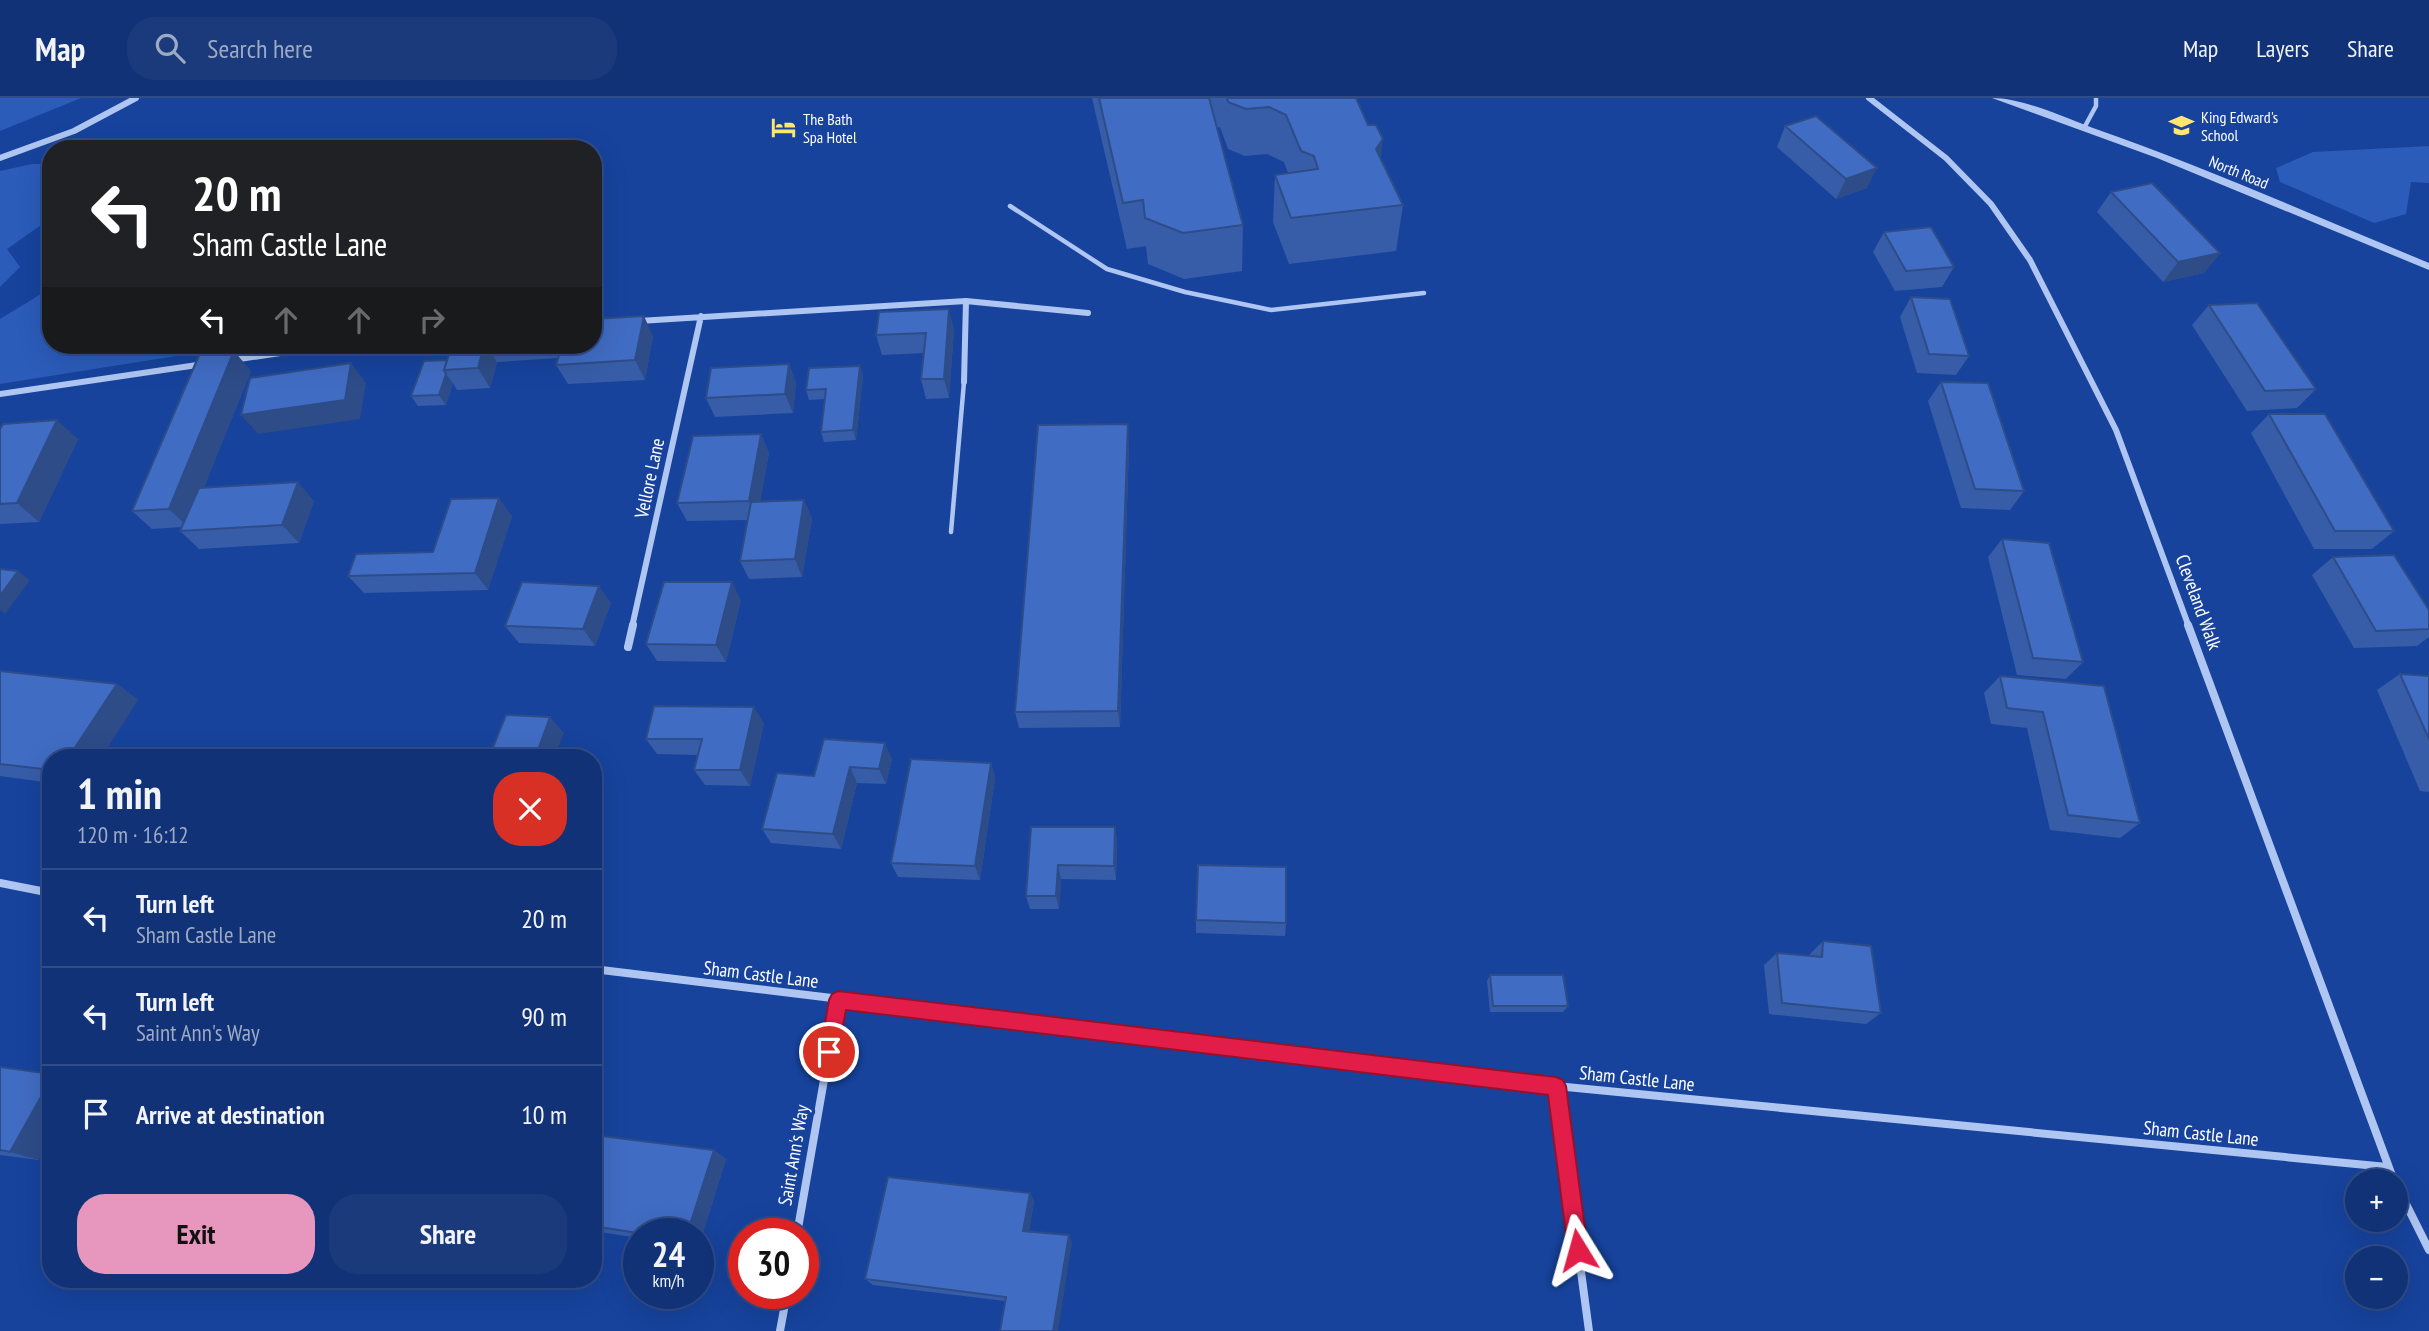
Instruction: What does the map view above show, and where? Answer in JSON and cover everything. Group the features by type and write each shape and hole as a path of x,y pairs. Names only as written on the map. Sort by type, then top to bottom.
{"street":[{"path":"49,140 74,131 136,98"},
{"name":"Cleveland Walk","path":"1869,98 1946,158 1991,204 2030,260 2116,430 2387,1167"},
{"name":"North Road","path":"1996,98 2084,128 2429,267"},
{"path":"0,158 42,143"},
{"path":"964,382 966,301"},
{"path":"634,321 966,301 1088,313"},
{"name":"Vellore Lane","path":"628,646 701,316"},
{"path":"227,360 270,354"},
{"path":"0,394 214,362"},
{"path":"0,883 42,891"},
{"name":"Sham Castle Lane","path":"602,970 1556,1086 2387,1167"},
{"name":"Saint Ann's Way","path":"800,1218 838,1000"},
{"path":"1556,1086 1589,1331"},
{"name":"Cleveland Walk","path":"2408,1209 2429,1250"},
{"path":"780,1331 784,1309"}],"lane":[{"path":"2084,128 2096,106 2095,98"},
{"path":"1010,206 1107,269 1185,292 1271,310 1424,293"},
{"path":"951,532 964,382"}],"shaded area":[{"path":"0,98 81,98 0,131"},
{"path":"2429,146 2429,183 2411,182 2406,214 2374,223 2280,182 2276,168 2313,152"},
{"path":"42,164 42,224 7,249 20,267 0,287 0,171"},
{"path":"41,294 42,354 188,354 0,384 0,319"}],"building":[{"path":"1099,98 1209,98 1243,225 1183,233 1145,218 1143,200 1123,203"},
{"path":"1227,98 1356,98 1368,125 1376,125 1383,139 1376,149 1403,205 1291,218 1275,175 1318,169 1314,156 1301,151 1286,115 1269,107 1246,109 1228,102"},
{"path":"1816,116 1877,168 1846,179 1785,126"},
{"path":"2152,183 2220,253 2178,262 2111,192"},
{"path":"1931,227 1954,267 1906,271 1884,232"},
{"path":"1911,297 1950,299 1969,356 1929,354"},
{"path":"2257,303 2316,389 2265,391 2209,305"},
{"path":"949,309 944,379 921,379 926,333 876,335 879,312"},
{"path":"644,316 635,360 556,365 559,354 602,354 602,318"},
{"path":"200,354 233,354 169,509 132,511"},
{"path":"449,354 482,354 478,368 444,370"},
{"path":"447,360 444,370 446,374 439,395 411,396 424,361"},
{"path":"351,363 345,400 241,415 250,378"},
{"path":"789,364 785,394 706,398 711,368"},
{"path":"860,366 853,430 821,432 826,389 806,390 809,368"},
{"path":"1941,382 1988,383 2024,491 1975,489"},
{"path":"2269,414 2325,414 2394,531 2335,531"},
{"path":"57,420 17,503 0,504 0,429 3,424"},
{"path":"1128,424 1118,711 1015,712 1038,425"},
{"path":"761,434 749,501 677,503 693,436"},
{"path":"298,482 282,525 180,531 199,488"},
{"path":"499,498 475,573 348,576 356,554 433,552 451,499"},
{"path":"804,500 795,559 740,561 751,502"},
{"path":"2002,539 2049,543 2083,662 2033,658"},
{"path":"2394,555 2429,610 2429,629 2376,631 2333,557"},
{"path":"0,569 18,571 0,596"},
{"path":"522,582 599,586 583,629 505,626"},
{"path":"664,582 732,582 716,645 646,644"},
{"path":"0,671 117,684 74,749 42,749 42,769 0,764"},
{"path":"2400,674 2429,676 2429,739"},
{"path":"2000,676 2104,686 2140,823 2068,815 2043,712 2007,708"},
{"path":"654,706 754,707 740,770 694,770 702,739 646,739"},
{"path":"506,715 550,717 538,749 492,749"},
{"path":"824,739 885,743 879,769 850,767 833,834 762,829 777,773 814,776"},
{"path":"911,759 991,763 975,866 891,863"},
{"path":"1031,827 1115,827 1114,866 1058,865 1056,896 1026,896"},
{"path":"1198,865 1286,867 1286,923 1196,920"},
{"path":"1823,941 1871,946 1881,1013 1782,1003 1777,953 1822,957"},
{"path":"1490,975 1563,975 1568,1006 1493,1006"},
{"path":"0,1067 42,1073 42,1095 10,1152 0,1150"},
{"path":"602,1136 714,1150 692,1218 623,1218 623,1231 602,1227"},
{"path":"888,1177 1030,1193 1023,1231 1069,1235 1053,1331 1000,1331 1006,1297 865,1279"}],"place":[{"name":"King Edward's School","path":"2181,126"},
{"name":"The Bath Spa Hotel","path":"783,128"}],"route":[{"path":"829,1052 838,1000 1556,1086 1578,1250"}]}
